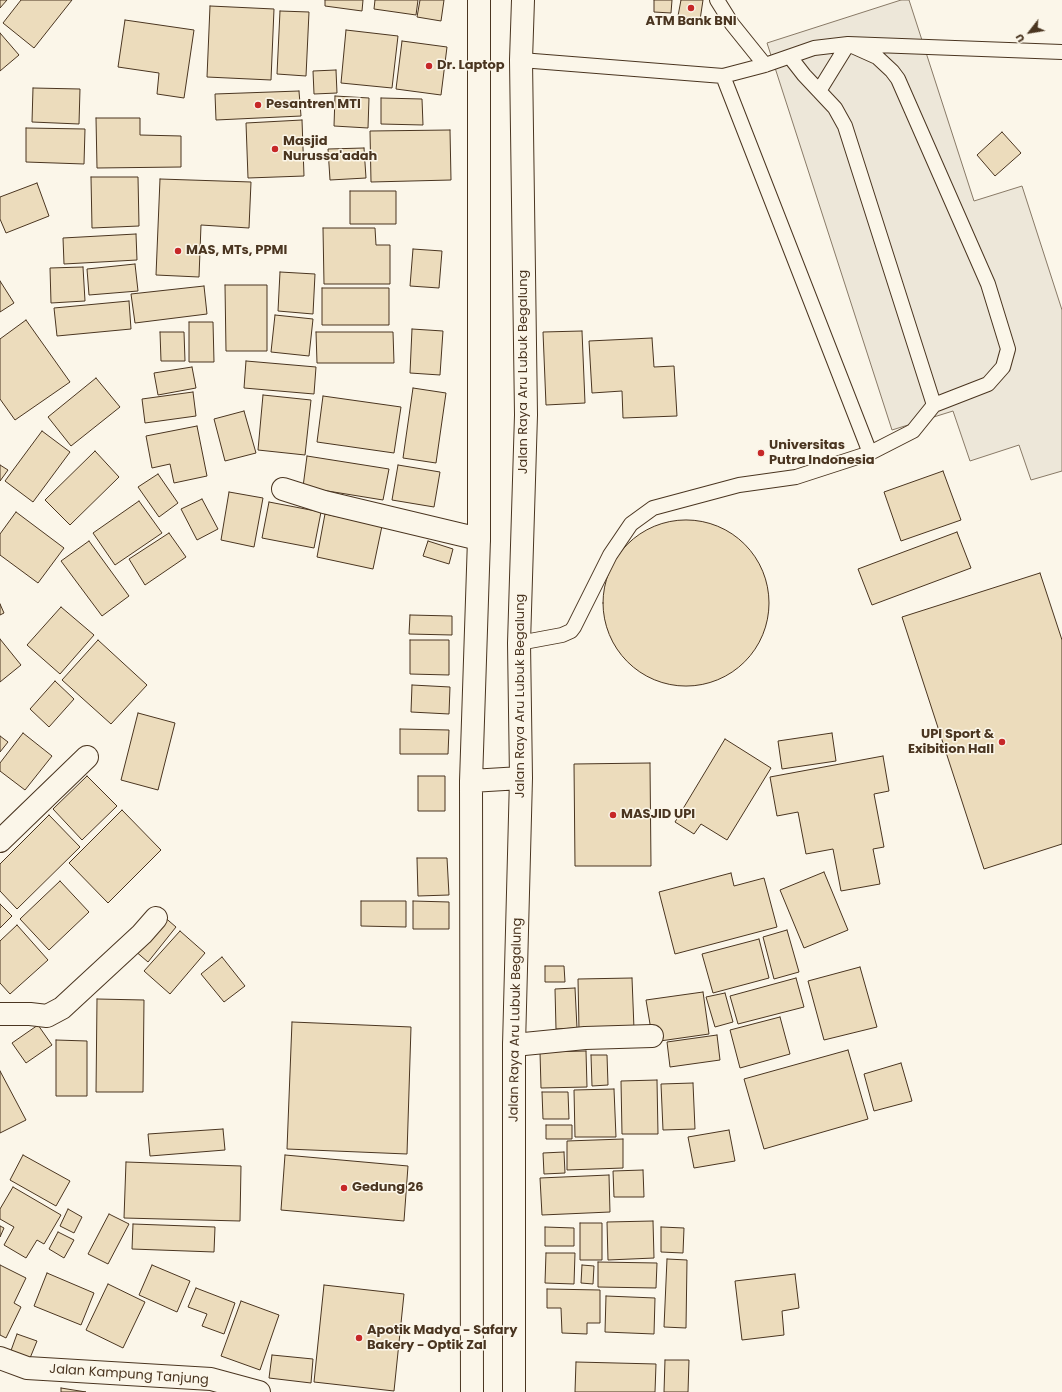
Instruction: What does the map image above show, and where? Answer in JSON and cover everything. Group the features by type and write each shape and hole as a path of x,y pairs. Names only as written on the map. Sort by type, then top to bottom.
{"main road":[{"path":"472,1392 471,781 479,539 479,0"},
{"name":"Jalan Raya Aru Lubuk Begalung","path":"514,1392 514,1044 521,778 519,643 526,415 521,60 523,0"},
{"path":"283,489 324,502 479,539"},
{"path":"0,841 87,757"},
{"path":"471,781 521,778"},
{"path":"0,1014 30,1014 47,1016 62,1008 142,934 156,918"},
{"path":"514,1044 585,1038 652,1036"},
{"name":"Jalan Kampung Tanjung","path":"0,1358 27,1368 211,1379 259,1392"}],"lane":[{"path":"717,0 732,24 765,65"},
{"path":"521,60 723,76 765,65 820,46 848,44 1062,52"},
{"path":"819,91 848,44"},
{"path":"519,643 562,635 574,627 610,555 631,524 653,508 739,485 796,477 870,453 913,431 934,405 988,384 1002,366 1008,349 988,284 898,79 877,57 848,44"},
{"path":"790,57 835,108 845,126 934,405"},
{"path":"723,76 870,453"}],"shaded area":[{"path":"901,0 909,0 974,201 1022,186 1062,310 1062,471 1031,480 1019,445 970,461 953,411 892,430 767,43"}],"building":[{"path":"0,0 7,0 0,8"},
{"path":"21,0 72,0 34,48 3,23"},
{"path":"325,0 363,0 362,11 325,6"},
{"path":"375,0 418,0 416,15 374,9"},
{"path":"420,0 444,0 441,21 417,17"},
{"path":"654,0 672,0 671,13 654,12"},
{"name":"ATM Bank BNI","path":"681,0 703,0 700,20 678,16"},
{"path":"210,6 274,9 271,80 207,77"},
{"path":"280,11 309,12 306,76 277,74"},
{"path":"125,20 194,30 184,98 157,94 159,73 118,67"},
{"path":"346,30 398,36 392,88 341,83"},
{"path":"0,33 19,55 0,71"},
{"path":"402,41 447,47 441,95 396,89"},
{"path":"336,70 337,93 314,94 313,71"},
{"path":"33,88 80,89 79,124 32,122"},
{"name":"Pesantren MTI","path":"299,91 301,116 216,120 215,94"},
{"path":"335,96 369,98 368,128 334,126"},
{"path":"381,98 422,99 423,125 381,124"},
{"path":"96,118 140,118 140,135 181,136 181,167 97,168"},
{"name":"Masjid Nurussa'adah","path":"302,120 304,176 248,178 246,123"},
{"path":"26,128 85,129 84,164 26,162"},
{"path":"450,130 451,180 371,182 370,131"},
{"path":"1002,132 1021,153 995,176 977,155"},
{"path":"364,148 366,178 330,180 328,149"},
{"path":"91,177 138,177 139,226 92,228"},
{"name":"MAS, MTs, PPMI","path":"160,179 251,182 249,228 201,225 199,277 156,275"},
{"path":"37,183 49,216 6,233 0,219 0,197"},
{"path":"350,191 396,191 396,224 350,224"},
{"path":"323,228 375,228 376,245 390,245 390,284 324,284"},
{"path":"136,234 137,260 64,264 63,238"},
{"path":"413,249 442,251 439,288 410,286"},
{"path":"135,264 138,291 89,295 87,269"},
{"path":"83,267 85,301 51,303 50,268"},
{"path":"280,272 315,274 313,314 278,311"},
{"path":"0,281 14,303 0,312"},
{"path":"225,285 267,285 267,351 226,351"},
{"path":"204,286 207,314 135,323 131,294"},
{"path":"322,288 389,288 389,325 322,325"},
{"path":"129,301 131,329 57,336 54,308"},
{"path":"275,315 313,319 309,356 271,352"},
{"path":"26,320 70,382 15,420 0,399 0,339"},
{"path":"189,322 213,322 214,362 189,362"},
{"path":"412,329 443,331 440,375 410,373"},
{"path":"582,331 585,403 546,405 543,332"},
{"path":"160,332 184,332 185,361 161,361"},
{"path":"316,332 393,332 394,363 317,363"},
{"path":"652,338 654,367 674,366 677,416 623,418 622,391 592,393 589,341"},
{"path":"246,361 316,367 314,394 244,388"},
{"path":"192,367 196,388 158,395 154,373"},
{"path":"96,378 120,407 71,446 48,417"},
{"path":"413,388 446,393 436,463 403,458"},
{"path":"193,392 196,416 145,423 142,399"},
{"path":"263,395 311,400 305,455 258,450"},
{"path":"323,396 401,407 394,453 317,442"},
{"path":"244,411 256,453 225,461 214,419"},
{"path":"197,426 207,476 174,483 170,464 152,468 146,436"},
{"path":"42,431 70,452 33,502 5,481"},
{"path":"95,451 119,477 70,525 45,500"},
{"path":"307,456 389,469 383,500 303,487"},
{"path":"0,465 8,470 0,481"},
{"path":"398,465 440,472 434,507 392,500"},
{"path":"943,471 961,520 901,541 884,492"},
{"path":"158,474 178,503 159,517 138,487"},
{"path":"229,492 263,498 254,547 221,540"},
{"path":"202,499 218,529 197,540 181,509"},
{"path":"139,501 162,533 115,565 93,533"},
{"path":"269,502 321,512 314,548 262,538"},
{"path":"16,512 64,548 38,583 0,555 0,534"},
{"path":"325,514 382,526 373,569 317,557"},
{"path":"686,520 718,526 745,544 763,571 769,603 763,635 745,662 718,680 686,686 654,680 627,662 609,635 603,603 609,571 627,544 654,526"},
{"path":"957,532 971,568 872,605 858,569"},
{"path":"169,533 186,557 145,585 129,559"},
{"path":"89,541 129,596 102,616 61,561"},
{"path":"428,541 453,549 449,564 423,556"},
{"name":"UPI Sport & Exibition Hall","path":"1040,573 1062,640 1062,844 984,869 902,617"},
{"path":"0,604 4,613 0,615"},
{"path":"61,607 94,635 60,674 27,645"},
{"path":"410,615 452,616 452,635 409,634"},
{"path":"0,639 21,665 0,682"},
{"path":"98,640 147,685 111,724 62,680"},
{"path":"410,640 449,640 449,675 410,674"},
{"path":"55,681 74,699 49,727 30,709"},
{"path":"412,685 450,687 449,714 411,712"},
{"path":"138,713 175,723 158,790 121,780"},
{"path":"400,729 449,730 448,754 400,754"},
{"path":"23,733 52,756 25,790 0,771 0,763"},
{"path":"832,733 836,761 782,769 778,741"},
{"path":"0,736 8,742 0,752"},
{"path":"725,739 771,768 727,840 701,824 694,834 675,822"},
{"path":"883,756 889,791 874,794 884,847 873,849 880,884 841,891 833,849 806,854 798,812 777,816 770,777"},
{"name":"MASJID UPI","path":"650,763 651,866 575,866 574,764"},
{"path":"87,776 117,806 82,840 53,809"},
{"path":"418,776 445,776 445,811 418,811"},
{"path":"122,810 161,850 108,903 69,863"},
{"path":"49,815 80,847 17,909 0,891 0,864"},
{"path":"417,858 447,858 449,895 418,896"},
{"path":"824,872 848,930 804,948 780,890"},
{"path":"731,873 734,886 764,878 777,927 675,954 659,892"},
{"path":"60,881 89,912 49,950 20,919"},
{"path":"361,901 406,901 406,927 361,926"},
{"path":"413,901 449,902 449,929 413,929"},
{"path":"0,904 12,916 0,928"},
{"path":"162,915 176,927 148,962 134,950"},
{"path":"17,925 48,960 10,994 0,983 0,941"},
{"path":"787,930 799,972 774,979 763,937"},
{"path":"180,931 205,953 170,994 144,971"},
{"path":"759,939 769,978 713,993 702,954"},
{"path":"222,957 245,986 224,1002 201,974"},
{"path":"545,966 564,966 565,982 545,982"},
{"path":"860,967 877,1027 824,1040 808,981"},
{"path":"632,978 634,1029 579,1030 578,979"},
{"path":"796,978 804,1007 738,1024 730,996"},
{"path":"575,988 577,1028 556,1029 555,989"},
{"path":"703,992 709,1034 653,1042 646,1000"},
{"path":"725,993 733,1022 715,1027 706,997"},
{"path":"97,999 144,1000 143,1092 96,1092"},
{"path":"780,1017 790,1054 740,1068 730,1030"},
{"path":"292,1022 411,1027 407,1154 287,1149"},
{"path":"38,1025 52,1045 26,1063 12,1043"},
{"path":"717,1035 720,1060 670,1067 667,1042"},
{"path":"56,1040 87,1041 87,1096 56,1096"},
{"path":"848,1050 868,1119 764,1149 744,1079"},
{"path":"586,1051 587,1087 541,1088 540,1052"},
{"path":"591,1055 607,1055 608,1085 592,1086"},
{"path":"901,1063 912,1101 874,1111 864,1074"},
{"path":"0,1071 26,1120 0,1133"},
{"path":"657,1080 658,1134 622,1134 621,1081"},
{"path":"693,1083 695,1129 663,1130 661,1084"},
{"path":"614,1089 616,1137 575,1137 574,1090"},
{"path":"542,1092 568,1092 569,1119 543,1119"},
{"path":"546,1125 572,1125 572,1139 546,1139"},
{"path":"223,1129 225,1150 150,1156 148,1134"},
{"path":"729,1130 735,1161 694,1168 688,1137"},
{"path":"623,1139 623,1168 567,1170 567,1141"},
{"path":"564,1152 565,1173 544,1174 543,1153"},
{"path":"23,1155 70,1181 56,1206 10,1180"},
{"name":"Gedung 26","path":"285,1155 408,1166 404,1221 281,1210"},
{"path":"126,1162 241,1166 240,1221 124,1218"},
{"path":"643,1170 644,1197 614,1197 613,1171"},
{"path":"609,1175 610,1212 542,1215 540,1178"},
{"path":"13,1187 61,1215 44,1244 37,1240 26,1258 4,1245 14,1227 0,1219 0,1209"},
{"path":"68,1209 82,1217 74,1233 60,1226"},
{"path":"109,1214 129,1224 108,1264 88,1254"},
{"path":"653,1221 654,1258 608,1260 607,1222"},
{"path":"580,1223 602,1223 602,1260 580,1260"},
{"path":"133,1224 215,1227 214,1252 132,1249"},
{"path":"0,1226 4,1228 0,1237"},
{"path":"545,1227 574,1228 574,1246 545,1246"},
{"path":"661,1227 684,1228 683,1253 661,1252"},
{"path":"58,1232 74,1240 64,1258 49,1249"},
{"path":"546,1253 575,1253 574,1284 545,1283"},
{"path":"667,1259 687,1260 686,1328 664,1327"},
{"path":"598,1262 657,1263 656,1288 598,1287"},
{"path":"0,1265 26,1278 14,1303 21,1307 6,1338 0,1335"},
{"path":"152,1265 190,1281 177,1312 139,1295"},
{"path":"582,1265 594,1266 593,1284 581,1283"},
{"path":"47,1273 94,1293 81,1325 34,1306"},
{"path":"795,1274 799,1308 782,1311 784,1335 742,1340 735,1281"},
{"path":"108,1284 145,1302 123,1348 86,1330"},
{"name":"Apotik Madya - Safary Bakery - Optik Zal","path":"324,1285 404,1294 394,1391 314,1382"},
{"path":"196,1288 235,1303 224,1334 202,1326 207,1314 188,1307"},
{"path":"547,1289 600,1290 600,1323 587,1323 587,1334 562,1333 561,1308 547,1308"},
{"path":"606,1296 655,1298 654,1334 605,1332"},
{"path":"241,1301 279,1315 260,1370 221,1356"},
{"path":"17,1334 37,1341 28,1363 9,1356"},
{"path":"272,1355 313,1359 311,1383 269,1378"},
{"path":"665,1360 689,1360 688,1392 664,1392"},
{"path":"576,1362 656,1364 655,1392 575,1392"},
{"path":"61,1388 86,1392 61,1392"}],"place":[{"name":"ATM Bank BNI","path":"691,8"},
{"name":"Dr. Laptop","path":"429,66"},
{"name":"Pesantren MTI","path":"258,105"},
{"name":"Masjid Nurussa'adah","path":"275,149"},
{"name":"MAS, MTs, PPMI","path":"178,251"},
{"name":"Universitas Putra Indonesia","path":"761,453"},
{"name":"UPI Sport & Exibition Hall","path":"1002,742"},
{"name":"MASJID UPI","path":"613,815"},
{"name":"Gedung 26","path":"344,1188"},
{"name":"Apotik Madya - Safary Bakery - Optik Zal","path":"359,1338"}]}
